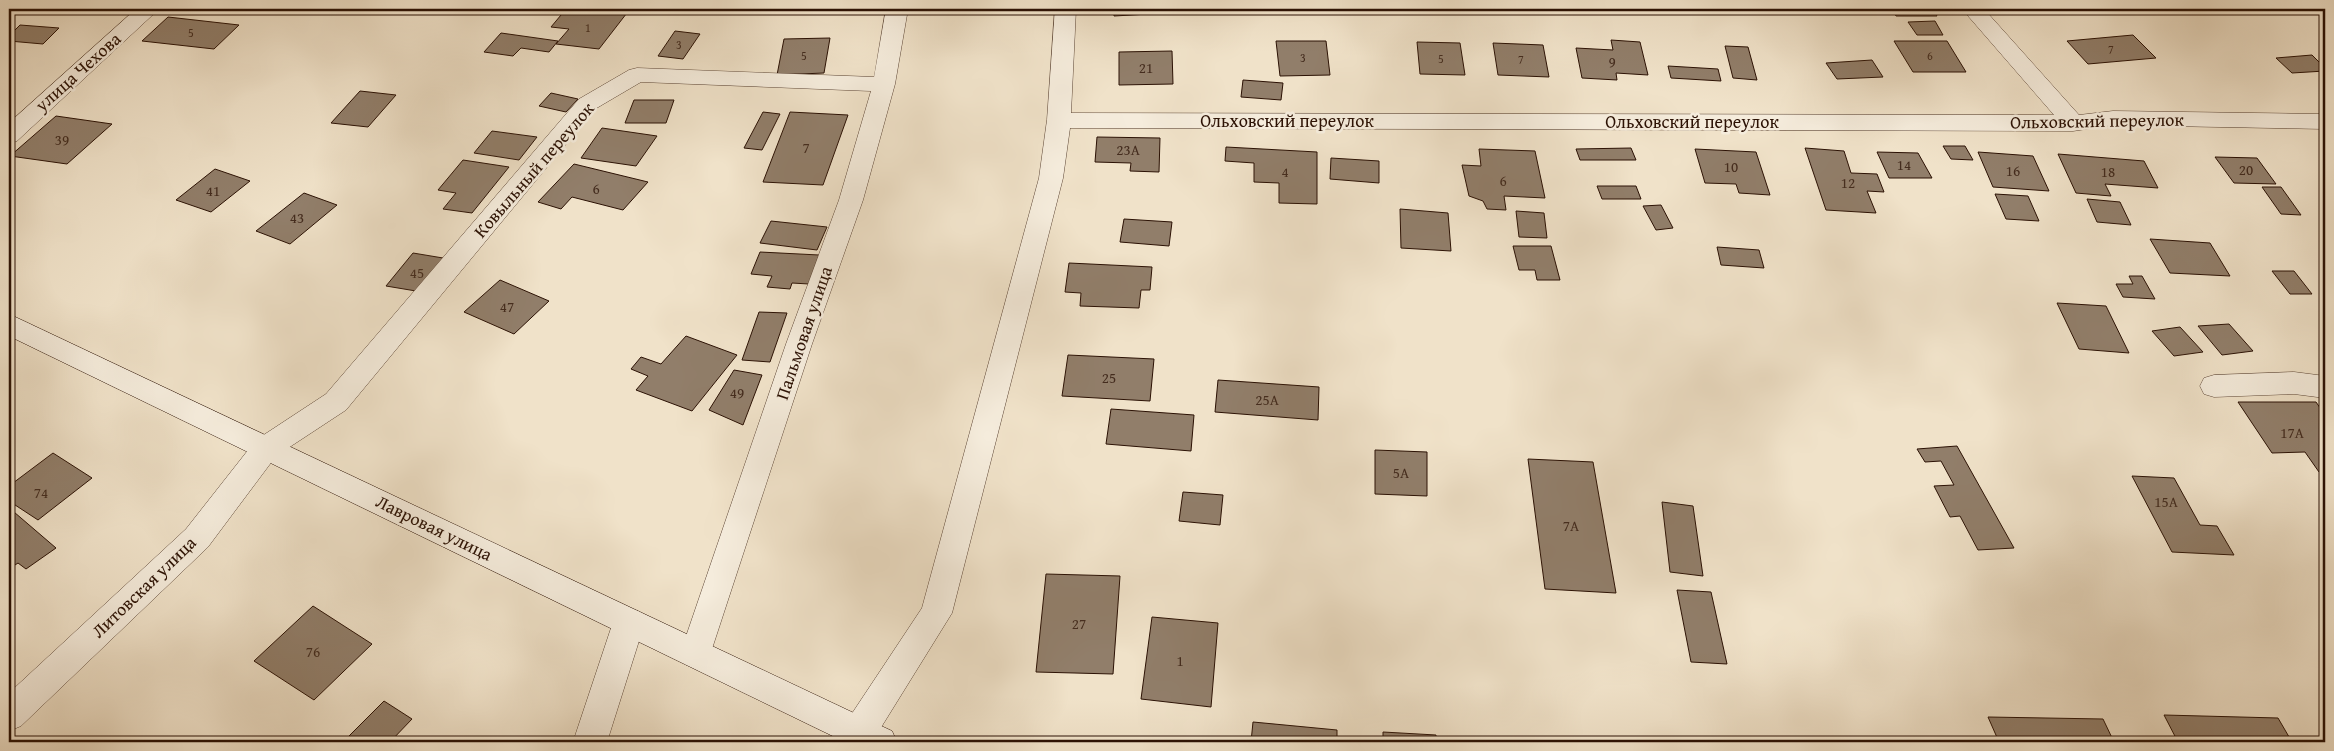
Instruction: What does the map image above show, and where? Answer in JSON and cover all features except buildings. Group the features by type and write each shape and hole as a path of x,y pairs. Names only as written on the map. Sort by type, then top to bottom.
{"street":[{"name":"улица Чехова","path":"9,136 148,9"},
{"name":"Пальмовая улица","path":"696,654 799,344 851,200 884,84 897,9"},
{"path":"870,737 936,613 1051,178 1059,120 1065,9"},
{"path":"1973,9 2073,123"},
{"name":"Ковыльный переулок","path":"266,448 336,402 587,104 636,75 884,84"},
{"name":"Ольховский переулок","path":"1059,120 2073,123 2113,118 2325,122"},
{"name":"Лавровая улица","path":"9,324 870,737"},
{"path":"2214,386 2294,383 2325,387"},
{"name":"Литовская улица","path":"9,715 197,538 266,448"},
{"path":"590,742 629,622"}]}
